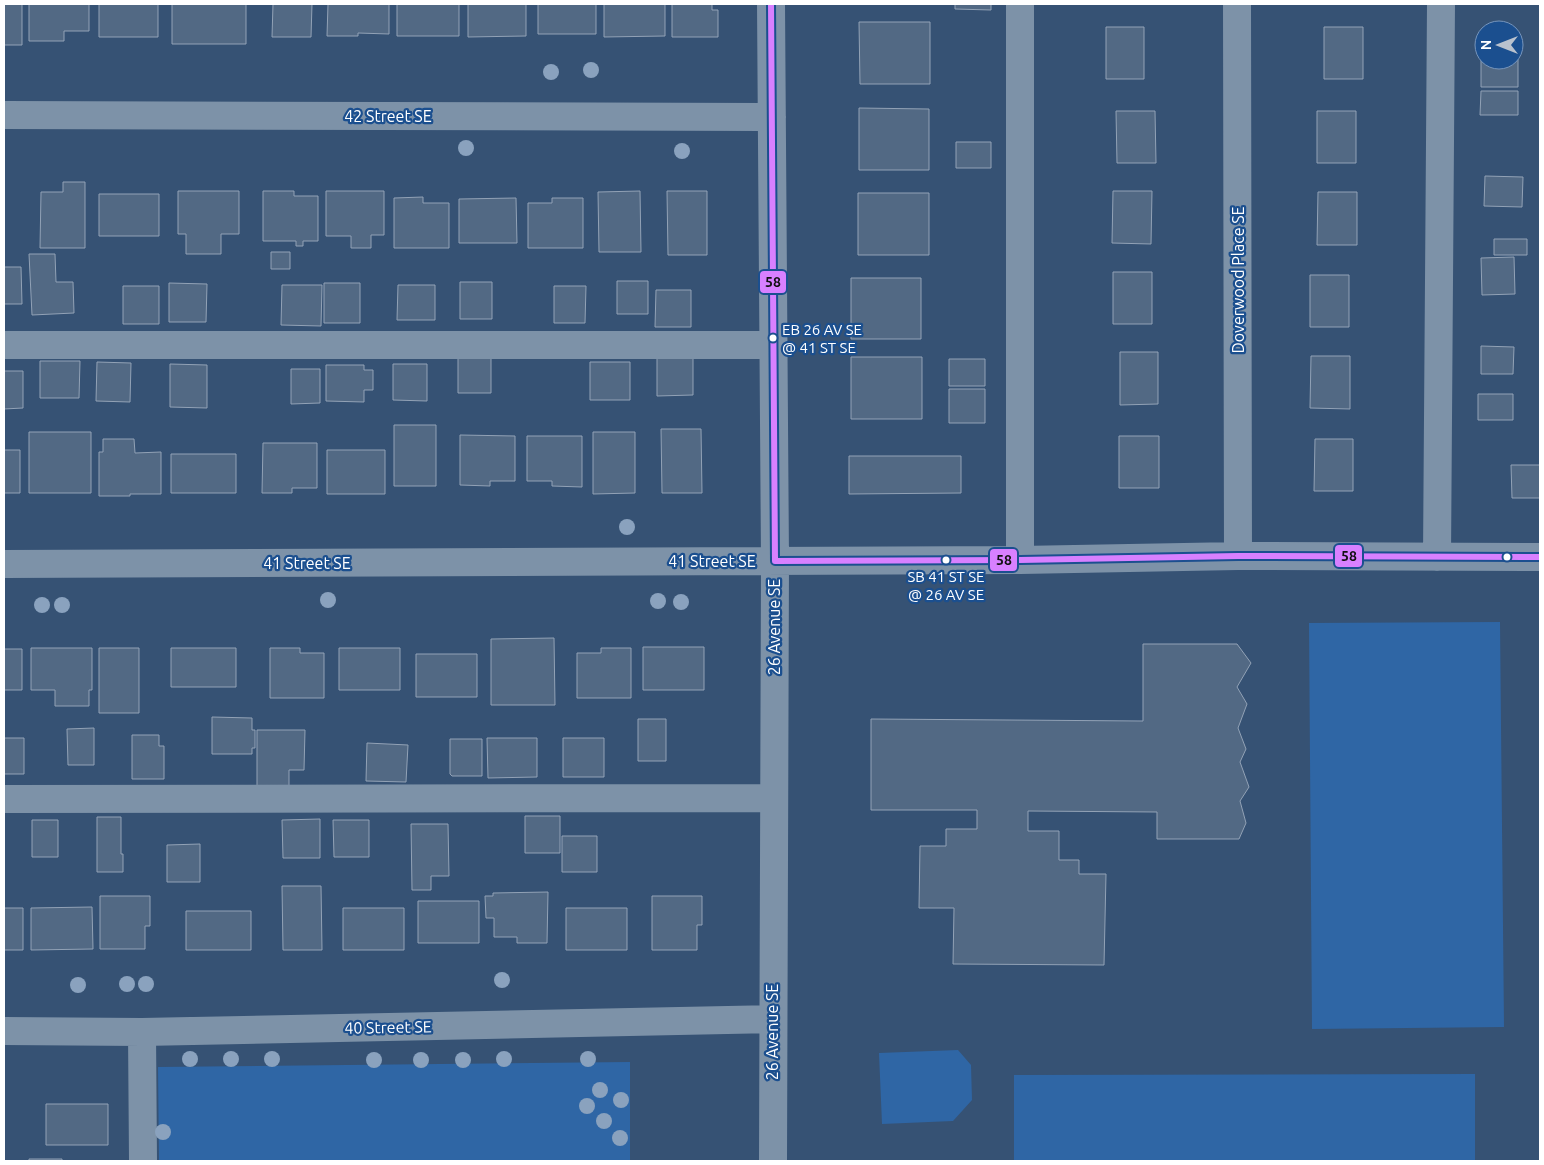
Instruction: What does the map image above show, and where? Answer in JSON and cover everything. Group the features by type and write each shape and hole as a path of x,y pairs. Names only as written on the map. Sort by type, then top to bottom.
{"street":[{"name":"26 Avenue SE","path":"771,4 774,561 773,1161"},
{"path":"1020,4 1020,560"},
{"name":"Doverwood Place SE","path":"1238,4 1238,556"},
{"path":"1438,558 1441,4"},
{"name":"42 Street SE","path":"4,115 772,117"},
{"path":"4,345 773,345"},
{"name":"41 Street SE","path":"4,564 1020,560 1238,556 1540,557"},
{"path":"4,799 774,798"},
{"name":"40 Street SE","path":"4,1031 142,1032 772,1020"},
{"path":"142,1032 143,1161"}],"shaded area":[{"path":"1500,622 1504,1027 1312,1029 1309,623"},
{"path":"958,1050 971,1065 972,1100 953,1121 882,1124 879,1053"},
{"path":"630,1062 630,1161 159,1161 158,1067"},
{"path":"1475,1074 1475,1161 1014,1161 1014,1075"}],"building":[{"path":"4,4 22,4 22,45 4,45"},
{"path":"29,4 89,4 89,31 64,31 64,41 29,41"},
{"path":"99,4 158,4 158,37 99,37"},
{"path":"172,4 246,4 246,44 172,44"},
{"path":"273,4 312,4 311,37 272,37"},
{"path":"328,4 389,4 389,34 358,33 358,36 327,36"},
{"path":"397,4 459,4 459,36 397,36"},
{"path":"468,4 526,4 526,36 468,37"},
{"path":"538,4 596,4 596,34 538,34"},
{"path":"604,4 665,4 665,36 604,37"},
{"path":"672,4 712,4 712,10 718,10 718,37 672,37"},
{"path":"955,4 991,4 991,10 955,9"},
{"path":"859,22 930,22 930,84 860,84"},
{"path":"1106,27 1144,27 1144,79 1106,79"},
{"path":"1324,27 1363,27 1363,79 1324,79"},
{"path":"1481,70 1518,70 1518,87 1481,87"},
{"path":"1481,91 1518,91 1518,115 1480,115"},
{"path":"859,108 929,109 929,170 859,170"},
{"path":"1116,111 1155,111 1156,163 1117,163"},
{"path":"1317,111 1356,111 1356,163 1317,163"},
{"path":"956,142 991,142 991,168 956,168"},
{"path":"1485,176 1523,177 1522,207 1484,206"},
{"path":"63,182 85,182 85,248 40,248 41,192 63,192"},
{"path":"178,191 239,191 239,234 221,234 221,254 186,254 186,234 178,234"},
{"path":"263,191 294,191 294,196 318,196 318,241 303,241 303,246 296,246 296,241 263,241"},
{"path":"326,191 384,191 384,235 371,235 371,248 351,248 351,236 326,236"},
{"path":"640,191 641,252 599,252 598,192"},
{"path":"667,191 707,191 707,255 668,255"},
{"path":"1113,191 1152,191 1151,244 1112,243"},
{"path":"1318,192 1357,192 1357,245 1317,245"},
{"path":"858,193 929,193 929,255 858,255"},
{"path":"99,194 159,194 159,236 99,236"},
{"path":"423,197 423,203 449,203 449,248 394,248 394,198"},
{"path":"516,198 517,243 459,243 459,199"},
{"path":"552,198 583,198 583,248 528,248 528,203 552,203"},
{"path":"1494,239 1527,239 1527,255 1494,255"},
{"path":"271,252 290,252 290,269 271,269"},
{"path":"29,254 55,254 56,282 73,282 74,313 32,315"},
{"path":"1514,257 1515,294 1482,295 1481,258"},
{"path":"4,267 21,267 22,304 4,304"},
{"path":"1113,272 1152,272 1152,324 1113,324"},
{"path":"1310,275 1349,275 1349,327 1310,327"},
{"path":"851,278 921,278 921,339 851,339"},
{"path":"617,281 648,281 648,314 617,314"},
{"path":"460,282 492,282 492,319 460,319"},
{"path":"169,283 207,284 206,322 169,322"},
{"path":"324,283 360,283 360,323 324,323"},
{"path":"282,285 322,285 321,326 281,325"},
{"path":"398,285 435,285 435,320 397,320"},
{"path":"123,286 159,286 159,324 123,324"},
{"path":"554,286 586,286 585,323 554,323"},
{"path":"656,290 691,290 691,327 655,327"},
{"path":"1481,346 1514,347 1513,374 1481,374"},
{"path":"1120,352 1158,352 1158,404 1120,405"},
{"path":"1311,356 1350,356 1350,409 1310,408"},
{"path":"693,357 693,395 657,396 657,358"},
{"path":"851,357 922,357 922,419 851,419"},
{"path":"458,358 491,358 491,393 458,393"},
{"path":"949,359 985,359 985,386 949,386"},
{"path":"40,361 80,361 79,398 40,398"},
{"path":"97,362 131,363 130,402 96,401"},
{"path":"590,362 630,362 630,400 590,400"},
{"path":"170,364 207,365 207,408 170,407"},
{"path":"393,364 427,364 427,401 393,400"},
{"path":"326,365 364,365 364,370 373,370 373,390 364,390 364,402 326,401"},
{"path":"291,369 320,369 320,403 291,404"},
{"path":"4,371 23,371 23,408 4,409"},
{"path":"949,389 985,389 985,423 949,423"},
{"path":"1478,394 1513,394 1513,420 1478,420"},
{"path":"394,425 436,425 436,486 394,486"},
{"path":"661,429 701,429 702,493 662,493"},
{"path":"29,432 91,432 91,493 29,493"},
{"path":"593,432 635,432 635,493 593,494"},
{"path":"460,435 515,436 515,481 490,481 490,486 460,485"},
{"path":"527,436 582,436 582,487 552,486 552,481 527,481"},
{"path":"1119,436 1159,436 1159,488 1119,488"},
{"path":"103,439 134,439 135,453 161,452 161,494 99,496 99,452 103,452"},
{"path":"1315,439 1353,439 1353,491 1314,491"},
{"path":"263,443 317,443 317,488 292,488 292,493 262,493"},
{"path":"4,450 20,450 20,493 4,493"},
{"path":"327,450 385,450 385,494 327,494"},
{"path":"171,454 236,454 236,493 171,493"},
{"path":"849,456 961,456 961,493 849,494"},
{"path":"1511,465 1540,465 1540,498 1512,498"},
{"path":"554,638 555,705 491,705 491,639"},
{"path":"1143,644 1237,644 1251,663 1237,687 1247,704 1238,728 1246,749 1240,762 1249,787 1240,801 1246,823 1239,839 1157,839 1157,812 1028,811 1028,831 1059,831 1059,860 1079,860 1079,874 1106,874 1104,965 953,964 954,908 919,908 920,846 946,846 946,829 977,829 977,810 871,810 871,719 1143,721"},
{"path":"643,647 704,647 704,690 643,690"},
{"path":"31,648 92,648 92,690 89,690 89,706 55,706 55,690 31,690"},
{"path":"99,648 139,648 139,713 99,713"},
{"path":"171,648 236,648 236,687 171,687"},
{"path":"270,648 300,648 300,653 324,653 324,698 270,698"},
{"path":"339,648 400,648 400,690 339,690"},
{"path":"601,648 631,648 631,698 577,698 577,653 601,653"},
{"path":"4,649 22,649 22,690 4,690"},
{"path":"416,654 477,654 477,697 416,697"},
{"path":"212,717 252,718 252,730 255,730 255,748 252,748 252,754 212,754"},
{"path":"638,719 666,719 666,761 638,761"},
{"path":"94,728 94,765 68,765 67,729"},
{"path":"257,730 305,730 304,770 289,770 289,786 257,786"},
{"path":"132,735 159,735 159,746 164,746 164,779 132,779"},
{"path":"4,738 24,738 24,774 4,774"},
{"path":"487,738 537,738 537,777 488,778"},
{"path":"563,738 604,738 604,777 563,777"},
{"path":"450,739 482,739 482,776 452,776 450,774"},
{"path":"367,743 408,745 406,782 366,781"},
{"path":"525,816 560,816 560,853 525,853"},
{"path":"97,817 121,817 123,872 97,872"},
{"path":"320,819 320,858 283,858 282,820"},
{"path":"32,820 58,820 58,857 32,857"},
{"path":"333,820 369,820 369,857 334,857"},
{"path":"411,824 448,824 449,876 431,876 431,890 412,890"},
{"path":"562,836 597,836 597,872 562,872"},
{"path":"200,844 200,882 167,882 167,845"},
{"path":"282,886 321,886 322,950 283,950"},
{"path":"548,892 547,943 517,943 517,937 494,937 494,918 486,918 485,896 493,896 493,893"},
{"path":"100,896 150,896 150,926 145,926 145,949 100,949"},
{"path":"652,896 702,896 702,925 697,925 697,950 652,950"},
{"path":"418,901 479,901 479,943 418,943"},
{"path":"92,907 93,949 31,950 31,908"},
{"path":"4,908 23,908 23,950 4,950"},
{"path":"343,908 404,908 404,950 343,950"},
{"path":"566,908 627,908 627,950 566,950"},
{"path":"186,911 251,911 251,950 186,950"},
{"path":"46,1104 108,1104 108,1145 46,1145"},
{"path":"29,1159 62,1159 62,1161 29,1161"}],"transit line":[{"name":"58","path":"771,4 775,561"},
{"name":"58","path":"775,561 1020,560 1238,556 1540,557"}],"place":[{"name":"EB 26 AV SE @ 41 ST SE","path":"773,338"},
{"name":"SB 41 ST SE @ 26 AV SE","path":"946,560"}]}
